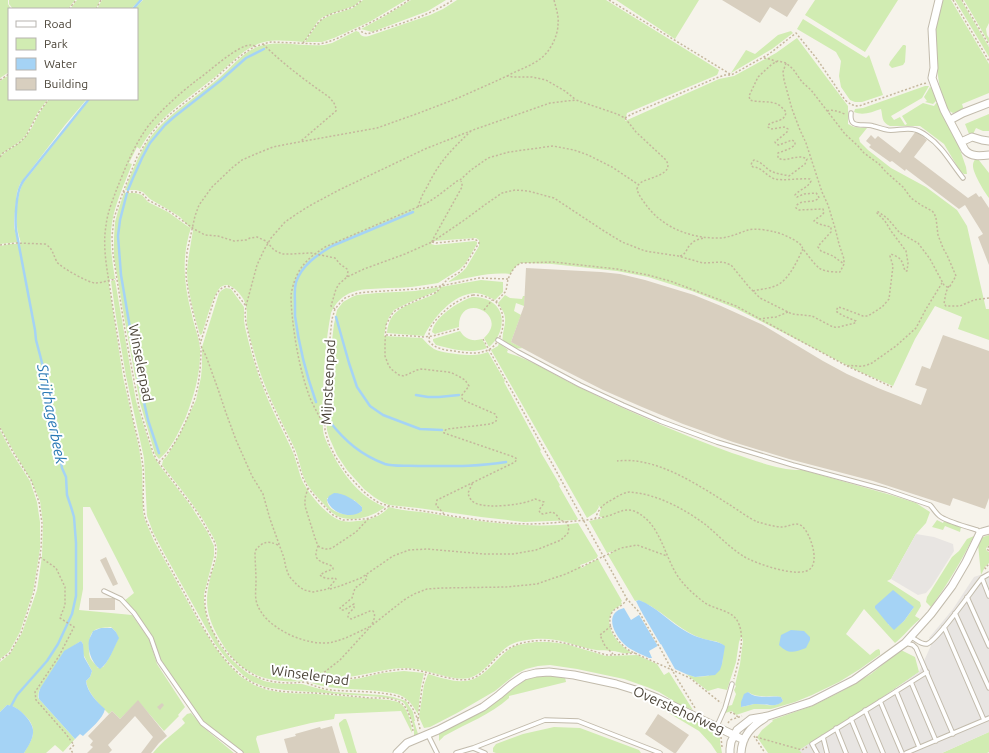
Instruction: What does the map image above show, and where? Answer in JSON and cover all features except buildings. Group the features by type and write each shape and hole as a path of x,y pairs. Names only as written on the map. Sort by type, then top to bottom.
{"street":[{"path":"939,0 932,29 934,68 932,78 944,110 965,150 970,154 989,155"},
{"path":"950,120 963,113 989,103"},
{"path":"961,142 972,137 989,141"},
{"path":"730,753 731,742 737,730 751,719 768,716 811,702 854,680 905,643 931,614 952,586 980,533 989,530"},
{"name":"Overstehofweg","path":"397,753 407,743 426,732 462,718 483,706 524,676 549,672 574,675 636,690 657,698 744,740"},
{"path":"741,753 744,740 749,730 768,716"}],"lane":[{"path":"851,113 851,119 856,125 872,125 888,130 915,129 921,132 932,139 942,149 963,178"},
{"path":"498,340 580,385 660,421 717,442 793,465 886,490 930,505 937,514 944,519 977,530 980,533"},
{"path":"911,636 921,643 927,644 933,641 982,578 989,574"},
{"path":"982,578 989,596"},
{"path":"104,591 120,600 134,613 151,638 159,661 202,723 241,753"},
{"path":"967,597 989,646"},
{"path":"955,613 989,688"},
{"path":"944,627 984,720"},
{"path":"905,643 909,643 916,648 952,734"},
{"path":"817,753 812,744 927,672"},
{"path":"911,682 936,741"},
{"path":"717,727 725,708 732,684"},
{"path":"896,691 919,748"},
{"path":"880,701 902,753"},
{"path":"865,710 883,753"},
{"path":"906,753 989,718"},
{"path":"851,719 865,753"},
{"path":"456,753 473,748 545,720 578,721 658,752"},
{"path":"836,728 846,753"},
{"path":"426,732 437,753"},
{"path":"823,737 827,753"},
{"path":"473,748 485,753"}],"path":[{"path":"70,8 76,0"},
{"path":"303,43 320,20 332,14 352,8 362,0"},
{"name":"Winselerpad","path":"409,0 359,28 326,43 279,42 263,44 256,46 233,62 210,83 175,110 151,134 137,157 114,218 113,254 116,279 139,407 152,449 159,462 197,512 216,549 206,592 205,605 211,624 222,646 244,669 261,678 284,683 354,678 406,669 426,672 457,680 469,680 483,672 509,647 545,640 560,642 604,654 625,655 635,653"},
{"path":"359,28 362,32 367,34 424,15 453,0"},
{"path":"473,482 468,493 469,498 475,503 485,506 516,505 538,499 544,503 539,510 540,513 543,514 552,512 556,514 560,520 566,522 569,527 568,533 561,540 536,550 513,554 484,554 427,549 409,550 393,556 366,575 340,586 313,592 304,590 297,585 289,576 263,494 252,476 236,440 200,343 194,321 186,276 187,252 199,205 212,187 232,167 242,160 273,147 378,128 458,98 539,60 549,49 554,40 558,26 558,16 554,0"},
{"path":"609,0 731,75"},
{"path":"952,0 989,61"},
{"path":"962,0 989,45"},
{"path":"626,118 632,114 716,78 731,75 769,54 796,33 817,59 845,100 854,106 859,106 922,84 929,83 932,78"},
{"path":"263,44 291,69 329,97 336,107 336,111 331,116 300,142"},
{"path":"256,46 245,46 227,56 209,72 189,86 155,118 144,131 128,161 107,219 104,237 109,280 132,416 143,464 144,513 165,558 204,628 217,649 237,672 254,684 263,688 285,692 335,694 390,699 400,702 404,704 411,721 413,727 413,740"},
{"path":"762,58 786,63 793,69 845,134 864,153 879,164 903,187 911,198 932,211 936,218 936,226 942,248 956,276 946,292 944,304 946,306 960,306 974,300 989,298"},
{"path":"777,62 772,64 758,77 749,96 750,100 778,105 786,112 786,116 782,119 768,125 771,129 785,127 788,129 787,132 775,142 776,144 779,145 792,140 795,142 795,145 789,149 778,153 778,158 782,160 802,156 807,159 805,164 789,176 775,173 758,161 754,160 751,165 753,167 758,167 768,176 775,179 810,179 810,184 795,195 797,197 804,194 816,193 819,198 814,202 799,203 796,208 799,210 823,209 823,216 814,221 831,227 831,232 818,247 844,264"},
{"path":"507,76 532,77 546,80 576,100 626,118 636,132 666,160 668,164 666,171 662,174 639,185 637,189 638,193 648,208 655,215 676,230 691,235 721,238 750,230 775,232 798,243 820,269 840,272 844,264 844,259 828,205 800,130 784,80 783,72 786,63"},
{"path":"0,157 20,143 26,136 47,100"},
{"path":"389,506 376,516 369,518 348,520 338,518 325,508 308,488 293,448 274,409 255,362 246,323 246,306 257,265 268,243 285,222 311,204 426,149 472,130 550,103 576,100"},
{"path":"827,111 831,110 846,114 851,113"},
{"path":"418,206 437,167 450,151 472,130"},
{"path":"325,425 313,405 302,368 296,342 291,304 292,293 297,275 303,265 315,253 325,247 434,199 488,158 509,152 552,146 570,149 588,155 612,167 639,185"},
{"path":"432,242 432,239 462,187 460,180"},
{"path":"123,192 142,193 148,200 170,211 202,234 218,236 230,240 246,240 257,237 268,243 274,250 282,254 315,253 336,259 347,269 347,276 406,254 432,242 502,193 515,190 528,191 554,198 622,242 645,250 678,256 703,263 727,263 731,265 736,273 760,298 796,315 810,315 834,328 854,324 856,322 840,314 836,310 838,307 863,316 868,316 882,307 889,299 893,266 890,256 891,254 902,259 905,271 907,271 908,263 906,251 877,211 887,218 900,233 918,243 930,259 942,283 946,287 949,286"},
{"path":"678,256 683,256 692,242 706,237"},
{"path":"432,242 437,243 474,239 479,243 464,268 448,279 437,292 396,310 386,325 384,349 388,364 391,369 401,376 421,369 452,373 460,377 469,385 462,394 463,400 495,414 497,418 492,424 447,429 444,431 445,433 516,458 517,460 437,500 436,505 444,514"},
{"path":"0,245 16,243 45,244 51,248 57,262 65,269 92,283 116,279"},
{"path":"752,291 774,287 782,282 795,264 803,249"},
{"path":"496,302 506,291 508,279 512,271 521,263 552,262 618,269 648,275 736,306 847,366 892,387"},
{"name":"Mijnsteenpad","path":"347,276 338,284 332,306 335,310 332,319 326,375 325,430 329,444 335,456 347,474 363,491 379,503 389,506 512,523 534,524 566,522 595,519 621,511 634,511 640,514 654,528 667,556"},
{"path":"335,310 345,298 368,292 441,286 479,278 508,279"},
{"path":"847,366 851,365 859,367 868,365 896,346 916,328 942,283"},
{"path":"200,343 215,298 222,288 228,286 233,289 246,306"},
{"path":"473,295 486,297 496,302 500,308 502,316 502,329 498,340 494,346 489,349 469,353 438,348 429,341 430,327 443,312 458,301 473,295"},
{"path":"484,310 492,300"},
{"path":"759,319 776,317 788,312"},
{"path":"386,335 430,337 459,329"},
{"path":"483,339 627,598 639,612 702,720"},
{"path":"159,462 165,456 179,434 197,391 200,375 201,346"},
{"path":"0,428 30,480 39,502 42,523 41,549 34,592 21,633 10,653 0,660"},
{"path":"595,519 599,509 618,496 630,492 642,494 657,498 684,511 705,525 741,555 752,561 792,572 807,570 811,568 814,562 814,552 810,540 806,530 801,526 797,524 782,527 757,522 681,476 641,461 617,461"},
{"path":"308,488 305,498 305,506 318,546 316,556 320,561 332,566 333,568 320,574 320,576 336,579 328,589"},
{"path":"318,546 325,549 332,548 356,532 369,518"},
{"path":"279,545 272,542 265,542 255,551 256,600 259,609 273,624 281,630 302,640 319,643 332,642 343,639 371,626 375,614 373,611 351,619 348,617 348,614 354,608 354,604 344,610 341,610 340,608 352,598 355,588 365,581 367,577 366,575"},
{"path":"316,681 322,674 340,660 371,626 404,600 426,589 506,587 537,584 566,574 621,548 637,545 667,556 679,579 704,602 730,613 735,617 742,634 742,639 732,684"},
{"path":"989,546 987,549 989,551"},
{"path":"40,557 56,568 65,587 65,605 60,618 74,627 59,656 39,686 35,695 36,700 74,745 70,749 73,753"},
{"path":"989,564 986,569 989,569"},
{"path":"613,654 605,646 600,635 611,626 610,619 612,613 616,608 622,605 627,598"},
{"name":"Winselerpad","path":"611,626 614,634 625,648 690,678 725,708"},
{"path":"418,719 422,688 426,672"},
{"name":"Winselerpad","path":"305,682 316,687 330,690 397,695 410,704 418,719 421,730 426,732"},
{"path":"733,719 737,716"},
{"path":"722,747 721,736 724,730"},
{"path":"765,753 754,736 802,750"}],"green space":[{"path":"0,0 8,0 10,8 8,8 8,73 0,78"},
{"path":"9,0 75,0 69,8 12,8 9,4"},
{"path":"77,0 100,0 96,8 71,8"},
{"path":"102,0 140,0 132,8 98,8"},
{"path":"143,0 361,0 354,6 323,17 318,21 304,42 284,40 269,41 257,44 250,48 174,109 155,127 140,149 137,147 129,163 132,164 113,216 111,244 115,279 110,279 110,277 109,285 123,377 139,448 142,468 143,512 145,520 154,541 214,646 228,664 240,676 254,685 267,690 286,693 316,694 398,702 408,713 412,733 401,711 335,714 334,719 257,736 256,739 260,753 244,753 203,722 161,661 153,638 124,601 134,593 90,507 83,507 83,589 79,610 132,615 149,639 157,664 185,707 178,715 179,716 164,731 138,701 120,719 112,711 109,714 95,699 87,686 86,681 90,677 92,671 83,654 83,644 81,641 64,652 39,691 38,697 75,739 63,752 55,745 46,753 24,753 33,736 31,722 21,712 10,705 7,705 0,712 0,662 10,654 22,633 37,590 42,556 43,523 40,501 31,480 0,427 0,246 21,244 17,230 16,215 18,198 23,183 89,100 138,100 138,8 135,8","holes":["111,627 116,632 118,639 110,657 103,667 98,668 91,660 89,654 89,642 93,632 99,628"]},
{"path":"363,0 406,0 371,21 334,38 322,42 305,42 321,20 353,8"},
{"path":"411,0 446,0 428,11 372,32 361,29 385,16"},
{"path":"457,0 606,0 719,70 717,75 627,113 625,121 719,79 734,76 776,53 797,38 848,106 848,124 854,127 867,128 859,138 860,142 891,168 926,187 957,210 967,226 986,309 989,309 989,340 958,329 962,317 935,306 915,339 893,386 858,371 735,308 692,291 648,277 617,271 552,264 521,263 516,266 510,274 486,275 448,282 466,268 479,246 479,240 476,238 433,241 431,244 435,245 475,241 477,244 465,264 460,269 438,283 413,287 370,289 349,293 337,303 331,313 324,372 324,434 326,441 340,467 352,483 367,497 385,507 374,514 362,518 349,519 337,516 332,512 306,483 295,449 259,370 251,342 243,298 232,287 227,285 222,286 216,293 202,334 200,335 187,278 187,266 193,230 191,228 186,250 185,272 189,304 200,348 198,375 194,393 185,419 171,446 159,459 155,454 140,403 114,257 115,222 124,193 135,193 142,195 148,202 168,212 190,228 180,217 150,199 143,192 136,190 125,190 147,142 158,128 172,115 219,78 243,55 254,48 268,44 324,45 332,43 356,31 363,36 369,36 443,9","holes":["327,498 354,500 362,507 362,511 346,514 330,508"]},
{"path":"616,0 699,0 675,39"},
{"path":"815,0 898,0 865,52 805,15"},
{"path":"942,0 951,0 989,64 989,93 962,104 964,110 953,113 948,110 942,96 937,67 935,34 936,23"},
{"path":"955,0 961,0 989,47 989,57"},
{"path":"964,0 989,0 989,23 986,29 989,43"},
{"path":"803,19 866,58 869,55 883,95 862,102 850,100 841,87 839,76 841,61 836,52 797,29"},
{"path":"791,31 793,33 772,49 731,73 746,50 755,54 778,35"},
{"path":"903,45 906,46 905,62 903,65 892,68 889,65 890,62"},
{"path":"8,76 8,100 47,100 38,112 26,135 0,156 0,81"},
{"path":"925,86 929,86 922,98 891,116 894,120 900,117 905,125 907,124 902,116 923,103 934,106 937,102 957,141 967,174 960,171 944,144 920,126 890,126 884,121 881,109 864,114 854,112 855,109 863,108"},
{"path":"930,87 933,89 937,100 933,104 925,102 927,101 924,97"},
{"path":"48,100 86,100 20,184 17,192 14,221 18,242 0,244 0,157 22,140 32,128"},
{"path":"989,114 989,131 983,131 976,128 973,134 969,134 965,124"},
{"path":"975,159 978,159 989,173 989,198 973,168"},
{"path":"115,280 136,401 153,455 191,506 208,533 214,546 214,556 204,594 204,602 207,619 219,644 231,659 241,668 249,674 264,681 286,684 302,684 334,692 381,695 406,701 413,712 418,734 414,736 412,721 407,708 401,701 381,697 285,690 265,687 244,676 228,661 215,644 164,553 153,532 147,516 144,458 126,376 116,317 111,281"},
{"path":"481,280 503,282 503,292 495,300 483,294 475,293 467,294 459,298 452,302 438,315 424,336 387,333 388,325 395,313 405,306 432,295 441,287"},
{"path":"439,287 437,291 394,310 389,317 384,336 422,338 434,349 453,354 474,355 488,352 505,381 504,382 541,450 540,451 578,519 577,520 524,522 389,505 374,497 364,489 347,470 337,455 329,437 326,419 328,374 337,310 343,302 357,295 415,291"},
{"path":"226,288 231,289 244,307 245,327 258,374 269,402 293,452 302,480 308,491 328,513 341,521 347,522 366,520 382,513 389,507 503,524 541,526 578,523 598,556 597,558 580,565 582,568 598,559 622,601 622,604 614,609 611,614 609,620 611,631 618,642 632,653 594,650 563,641 549,639 520,641 506,648 486,668 475,676 462,679 447,677 422,670 400,668 342,678 289,681 262,677 240,665 229,654 220,640 211,622 207,607 209,582 217,556 216,543 187,496 162,465 163,460 180,434 196,400 201,377 202,347 219,293"},
{"path":"505,295 510,298 522,299 523,296 525,296 524,306 516,303 514,311 521,315 511,342 523,348 514,349 503,342 505,316 498,303"},
{"path":"472,297 483,298 491,301 501,313 502,325 494,343 489,347 484,338 491,329 491,321 488,314 474,308 466,310 461,316 459,327 435,334 432,332 437,321 442,316 460,302"},
{"path":"460,331 469,339 482,339 487,348 475,351 464,351 436,345 433,341 433,339"},
{"path":"499,343 508,350 508,353 535,364 570,383 617,405 713,446 785,469 803,470 891,495 916,503 930,512 926,523 916,534 891,579 887,581 920,602 921,606 915,616 920,619 895,643 864,609 846,634 870,655 879,649 880,655 839,682 795,702 771,709 754,709 736,715 732,711 725,713 728,706 732,705 736,694 734,690 740,664 743,640 741,637 736,662 727,690 718,688 708,691 686,674 695,677 708,676 722,664 724,646 683,629 651,606 639,600 635,601 608,555 613,551 607,553 589,521 603,518 599,516 601,508 598,505 599,507 596,512 587,518 491,350 498,346","holes":["914,607 904,621 894,629 888,624","748,692 760,696 781,697 783,701 776,705 754,704 741,707 743,697"]},
{"path":"0,430 12,453 30,481 37,502 40,522 40,549 33,592 20,632 9,652 0,659"},
{"path":"937,520 961,527 960,532 945,526 943,530 932,527"},
{"path":"989,535 989,545 986,549 989,552 989,563 981,575 978,544 983,537"},
{"path":"974,536 954,572 931,607 926,602 927,597 952,557 959,551 967,539"},
{"path":"535,642 566,644 606,656 637,655 657,664 664,675 669,672 693,710 673,702 659,692 624,679 550,665 526,669 516,674 495,691 457,713 430,727 424,728 419,717 424,685 428,674 455,681 471,680 484,673 511,648"},
{"path":"901,650 915,657 919,672 877,701 800,750 802,753 768,753 757,737 762,730 773,721 772,720 812,706 844,690 871,674"},
{"path":"404,671 424,673 418,714 404,697 397,694 320,686 311,683 356,679 383,673"},
{"path":"547,675 565,677 566,682 509,696 509,698 502,704 445,735 439,741 439,733 487,708 525,680"},
{"path":"639,695 689,718 720,735 722,753 717,753 699,731 639,697"},
{"path":"191,713 203,727 234,753 153,753 185,723 182,719 187,714"},
{"path":"346,719 348,723 357,753 348,753 339,725 339,723"},
{"path":"554,727 580,728 639,750 641,753 493,752 493,748 496,744 523,734"},
{"path":"989,732 989,752 987,753 942,753"}],"shaded area":[{"path":"916,534 934,537 953,544 954,551 932,586 926,593 918,595 891,579"},
{"path":"989,572 989,732 942,753 802,753 799,750 877,701 919,672 933,641 929,638 953,609 974,577"}],"water":[{"path":"334,493 342,494 353,499 362,507 362,511 358,514 352,515 337,512 329,505 327,500 329,496"},
{"path":"893,590 914,607 904,621 894,630 875,608 875,606"},
{"path":"639,600 646,603 689,633 725,646 720,670 715,675 695,677 675,669 661,644 649,651 652,658 649,658 626,646 620,640 614,629 612,619 614,614 624,608 631,620 642,613 636,601"},
{"path":"101,628 112,628 119,638 109,659 100,669 92,660 89,652 89,640 93,631"},
{"path":"791,630 804,631 810,637 806,648 792,652 779,645 781,635"},
{"path":"81,641 83,644 84,657 92,671 90,677 86,681 88,689 105,709 102,716 93,727 83,736 80,734 75,739 39,699 39,695 41,687 64,651"},
{"path":"748,692 759,697 781,697 783,701 777,705 754,704 741,707 744,694"},
{"path":"7,705 11,705 19,710 32,726 32,739 24,753 0,753 0,712"}],"pier":[{"path":"641,611 662,647 661,648 659,648 638,613"}],"waterway":[{"name":"Strijthagerbeek","path":"134,8 141,0"},
{"path":"128,190 150,143 165,125 246,58 264,49"},
{"name":"Strijthagerbeek","path":"10,708 17,695 47,661 58,644 72,614 76,596 76,543 74,517 67,495 66,477 62,468 53,429 48,387 36,340 16,230 17,201 19,189 23,181 88,100"},
{"path":"127,193 120,220 118,236 121,275 138,375 148,420 159,453"},
{"path":"316,402 303,360 295,316 295,288 296,282 302,270 311,261 332,246 413,212"},
{"path":"336,317 357,387 370,406 383,415 420,429 442,430"},
{"path":"416,395 428,397 459,395"},
{"path":"330,422 354,447 368,456 389,465 462,466 506,462"}]}
